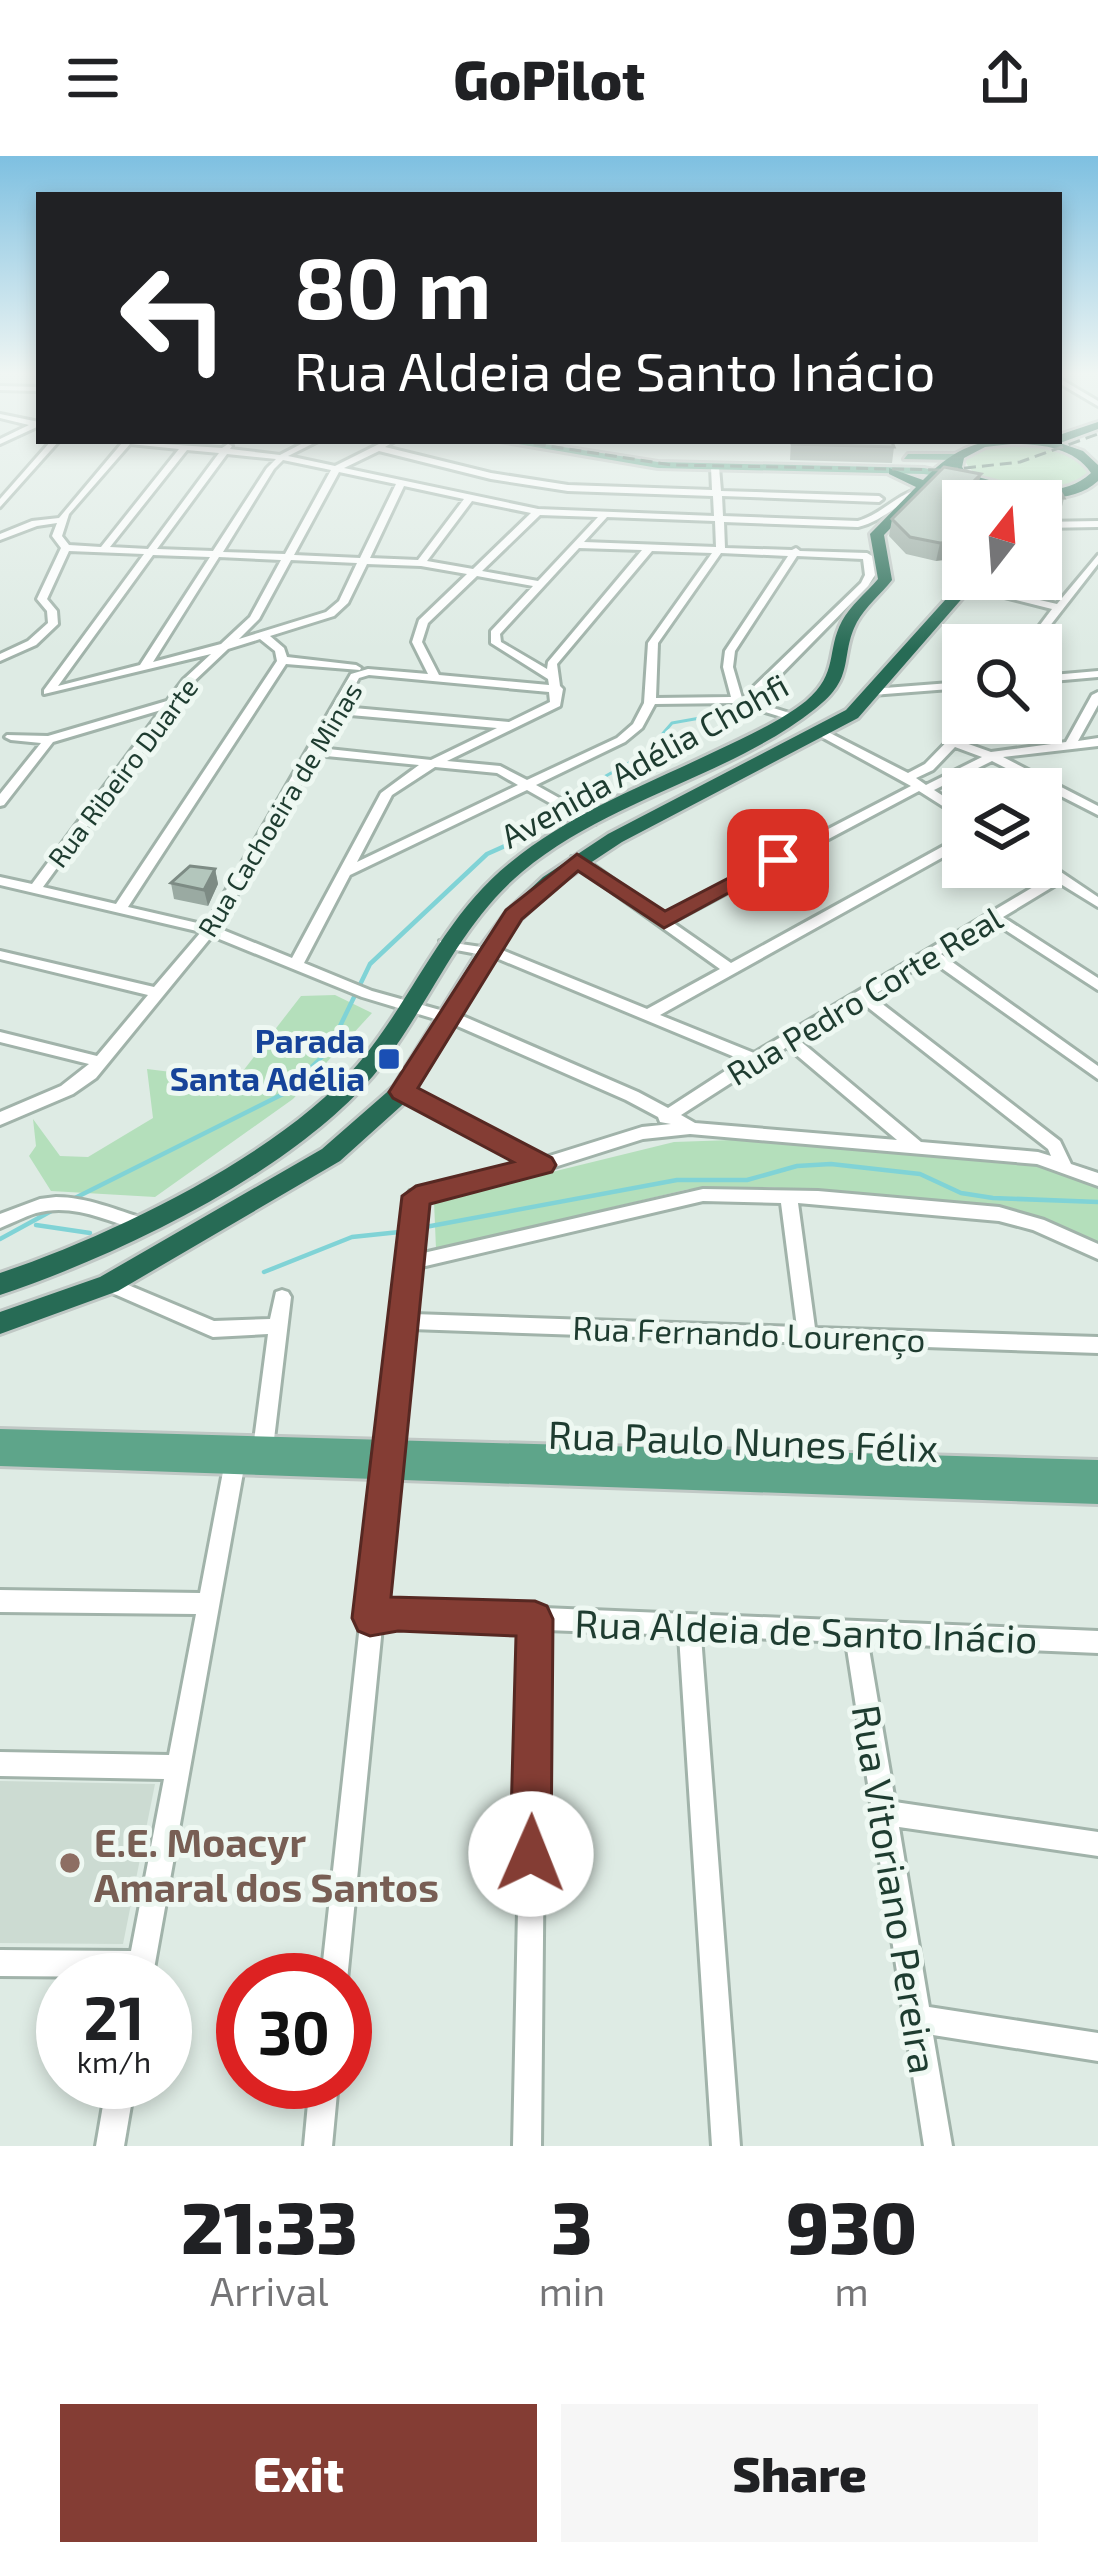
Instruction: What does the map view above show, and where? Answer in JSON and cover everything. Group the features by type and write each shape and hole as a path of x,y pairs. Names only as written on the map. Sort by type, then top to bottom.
{"highway":[{"name":"Avenida Adélia Chohfi","path":"0,1323 109,1284 307,1172 357,1135 402,1092 445,944 470,911 517,866 591,820 792,717 824,693 837,675 849,622 885,580 877,534 949,464"},
{"path":"956,464 962,477 974,480"},
{"path":"893,471 928,483"},
{"path":"1062,491 1097,473"},
{"name":"Avenida Adélia Chohfi","path":"0,1284 82,1254 283,1141 326,1110 488,951 514,915 577,860 852,714 954,600"}],"main road":[{"path":"636,464 893,471"},
{"path":"928,483 962,477"},
{"path":"0,1440 249,1455"},
{"path":"0,1456 386,1458"},
{"name":"Rua Paulo Nunes Félix","path":"386,1458 1098,1472"},
{"name":"Rua Paulo Nunes Félix","path":"386,1458 1098,1492"}],"street":[{"path":"0,504 36,464"},
{"path":"66,548 57,536 61,520 106,464"},
{"path":"104,549 172,464"},
{"path":"214,464 48,692 222,648 337,609 401,483"},
{"path":"144,668 277,464"},
{"path":"314,464 468,500 603,517 872,523 905,494 928,483"},
{"path":"338,468 346,464"},
{"path":"450,464 548,485 879,499"},
{"path":"344,873 627,736 638,726 650,700 653,643 721,549 715,467"},
{"name":"Rua Ribeiro Duarte","path":"34,889 173,703 254,619 338,468"},
{"path":"0,487 16,487"},
{"path":"422,563 468,500"},
{"path":"435,678 419,651 420,628 538,512"},
{"path":"556,684 506,653 494,638 603,517"},
{"path":"0,537 35,523 61,520"},
{"path":"1062,524 1098,524"},
{"path":"577,545 857,553 868,559 865,584 742,701"},
{"path":"66,548 422,563 540,584"},
{"path":"0,658 50,628 54,617 42,599 66,548"},
{"path":"296,964 379,802 401,782 556,704 552,664 556,657 649,548"},
{"path":"742,701 728,667 730,651 796,551"},
{"path":"1046,624 1098,558"},
{"path":"1077,585 1098,590"},
{"path":"1030,600 1059,608"},
{"path":"121,909 283,660 280,650 263,636"},
{"name":"Rua Cachoeira de Minas","path":"283,660 356,668"},
{"name":"Rua Cachoeira de Minas","path":"0,1119 67,1090 101,1062 210,930 358,674 556,684"},
{"path":"1062,677 1098,674"},
{"path":"872,692 942,687"},
{"path":"1070,745 1098,695"},
{"path":"650,700 742,701 792,717"},
{"path":"0,802 36,750 49,740 173,703"},
{"path":"334,710 518,726"},
{"path":"822,733 942,801"},
{"path":"11,736 49,740"},
{"path":"664,921 918,785 992,756 1098,742"},
{"path":"918,785 952,744"},
{"path":"959,744 1098,812"},
{"path":"311,751 500,770 591,820"},
{"path":"1074,799 1098,796"},
{"path":"650,1014 942,853"},
{"path":"577,860 731,971"},
{"path":"1062,879 1094,898"},
{"path":"0,881 210,930 367,994 427,1013 690,1128"},
{"name":"Rua Pedro Corte Real","path":"642,1133 754,1059 1041,888"},
{"path":"994,916 1098,985"},
{"path":"445,944 488,951 754,1059"},
{"path":"931,953 1098,1075"},
{"path":"0,955 158,993"},
{"path":"861,995 1054,1145 1063,1164"},
{"path":"0,1036 101,1062"},
{"path":"788,1039 916,1147"},
{"path":"402,1092 542,1165"},
{"path":"337,1953 407,1259 413,1212 423,1192 542,1165 642,1133 690,1128 1063,1164 1098,1180"},
{"path":"407,1259 664,1202 740,1193 999,1214 1038,1225 1098,1252"},
{"path":"789,1196 806,1335"},
{"path":"0,1221 36,1204 68,1203 140,1224"},
{"path":"109,1284 213,1329 277,1326"},
{"path":"144,1953 208,1604 249,1455 282,1297"},
{"name":"Rua Fernando Lourenço","path":"401,1321 1098,1345"},
{"path":"0,1601 208,1604"},
{"name":"Rua Aldeia de Santo Inácio","path":"370,1618 398,1613 1098,1642"},
{"path":"527,2146 535,1619"},
{"path":"689,1626 726,2146"},
{"name":"Rua Vitoriano Pereira","path":"855,1632 938,2146"},
{"path":"0,1764 177,1767"},
{"path":"885,1814 1098,1844"},
{"path":"0,1963 36,1965"},
{"path":"918,2019 1098,2048"},
{"path":"110,2146 117,2109"},
{"path":"318,2146 321,2109"}],"shaded area":[{"name":"E.E. Moacyr Amaral dos Santos","path":"0,1781 155,1784 123,1944 0,1943"}],"green space":[{"path":"967,464 1084,464 1090,469 1089,478 1062,487 1062,480 986,480"},
{"path":"335,995 372,1013 293,1099 155,1197 51,1191 29,1156 36,1146 33,1119 60,1156 88,1157 153,1118 147,1069 236,1080 301,996"},
{"path":"732,1140 1057,1167 1098,1187 1098,1246 964,1204 769,1187 689,1189 436,1249 434,1201 674,1142"}],"building":[{"path":"944,467 981,474 975,480 942,480 942,543 910,537 892,519"},
{"path":"190,866 215,869 204,890 171,883"}],"waterway":[{"path":"534,816 645,754 672,723 734,712"},
{"path":"71,1200 285,1093 328,1051 370,964 487,854 514,842 534,816"},
{"path":"420,1228 677,1180 747,1180 797,1166 831,1164 920,1174 961,1193 993,1198 1098,1202"},
{"path":"0,1239 55,1209"},
{"path":"36,1225 90,1233"},
{"path":"264,1272 352,1237 409,1231"}],"railway":[{"path":"665,464 947,470 1003,464"}],"place":[{"name":"Parada Santa Adélia","path":"389,1059"},
{"name":"E.E. Moacyr Amaral dos Santos","path":"70,1863"}],"route":[{"path":"531,1854 535,1619 398,1613 370,1618 416,1196 542,1165 402,1092 514,915 577,860 664,921 778,860"}]}
